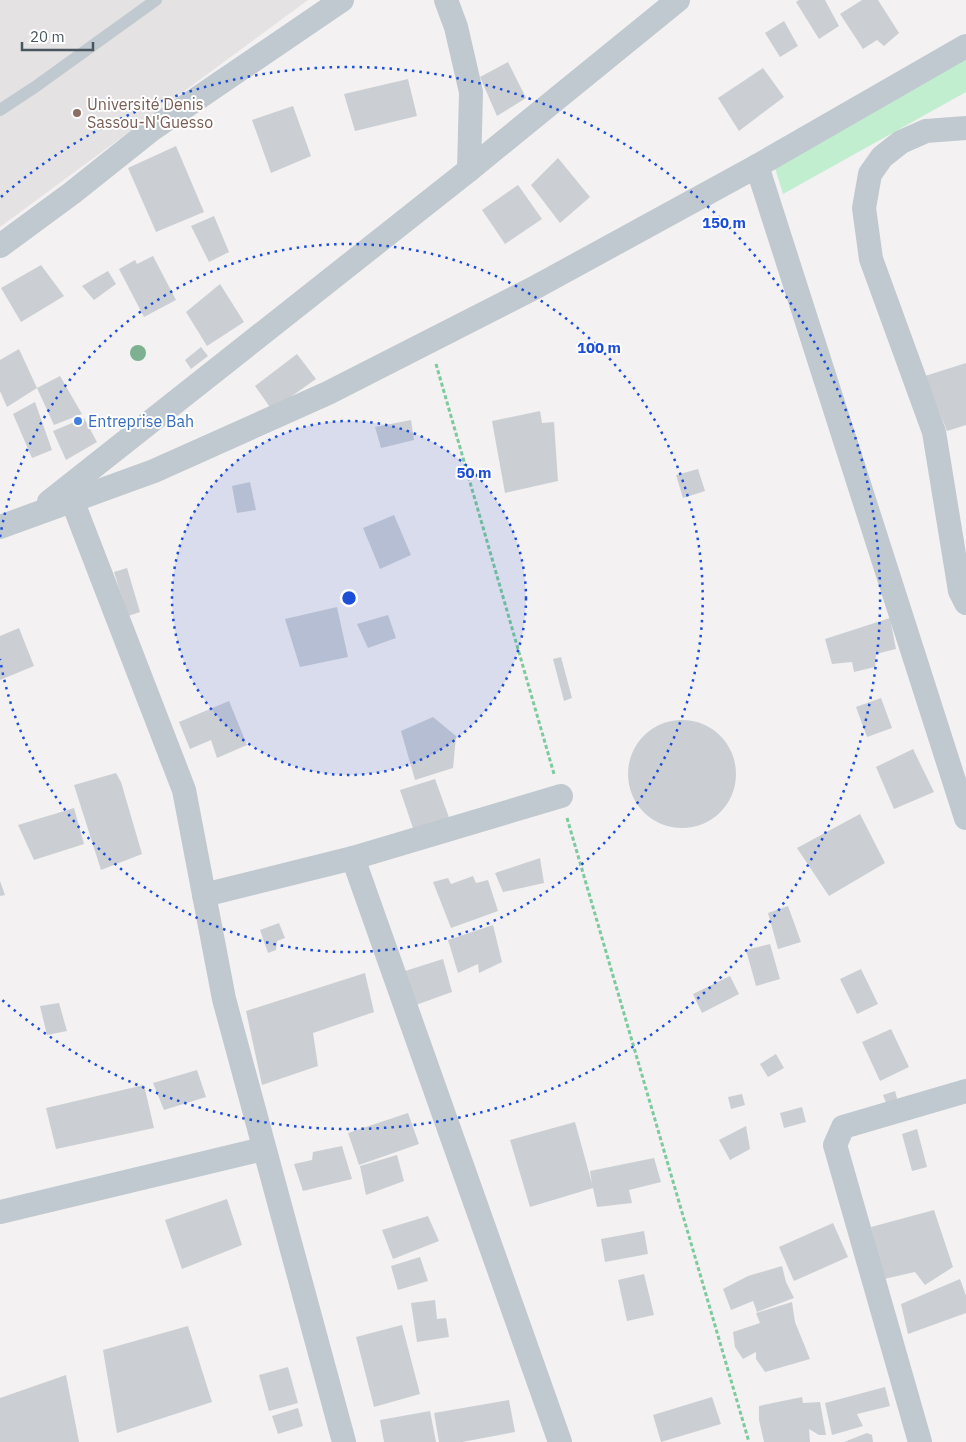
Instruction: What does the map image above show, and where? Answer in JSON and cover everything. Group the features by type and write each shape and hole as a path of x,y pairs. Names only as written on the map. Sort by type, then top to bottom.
{"street":[{"path":"0,246 72,193 151,130 342,0"},
{"path":"446,0 456,27 471,92 469,170"},
{"path":"30,516 469,170 678,0"},
{"path":"2,522 30,516 154,471 328,393 430,342 757,166 966,46"},
{"path":"966,128 926,131 895,147 882,157 870,174 864,208 871,259 934,432 960,591 966,603"},
{"path":"757,166 966,818"},
{"path":"72,500 184,790 224,998 344,1442"},
{"path":"204,895 353,858 561,796"},
{"path":"353,858 560,1442"},
{"path":"920,1442 835,1145 836,1138 844,1127 966,1091"},
{"path":"0,1212 263,1148"}],"lane":[{"path":"0,110 156,0"}],"path":[{"path":"430,342 749,1442"}],"shaded area":[{"name":"Université Denis Sassou-N'Guesso","path":"0,0 308,0 0,227"}],"green space":[{"path":"966,57 966,92 783,194 775,168"}],"building":[{"path":"799,0 825,0 839,26 819,39 796,2"},
{"path":"862,0 878,0 899,33 884,46 877,40 863,49 840,14"},
{"path":"784,21 798,46 780,57 765,33"},
{"path":"508,62 526,98 497,116 480,77"},
{"path":"763,68 784,97 739,131 718,98"},
{"path":"408,79 417,116 355,131 344,94"},
{"path":"293,106 311,156 271,173 252,120"},
{"path":"176,146 204,212 156,232 128,168"},
{"path":"558,158 590,197 560,223 531,185"},
{"path":"518,185 542,219 505,244 482,210"},
{"path":"214,216 229,252 209,262 191,226"},
{"path":"153,256 176,300 144,317 119,269 135,260 137,264"},
{"path":"41,265 64,296 21,322 1,288"},
{"path":"108,271 116,284 94,300 82,286"},
{"path":"220,284 244,322 207,346 186,312"},
{"path":"201,347 208,356 191,369 185,360"},
{"path":"19,349 37,388 7,407 0,391 0,360"},
{"path":"297,354 316,379 272,410 255,386"},
{"path":"966,363 966,425 947,431 925,376"},
{"path":"60,376 82,414 54,425 37,388"},
{"path":"35,402 52,450 32,458 13,414"},
{"path":"540,411 542,423 554,422 558,481 505,493 492,421"},
{"path":"84,418 97,442 66,460 53,431"},
{"path":"411,420 414,440 381,448 375,427"},
{"path":"698,469 705,491 683,498 676,475"},
{"path":"250,482 256,510 237,513 232,486"},
{"path":"394,515 411,555 380,569 363,528"},
{"path":"127,568 140,612 128,616 114,572"},
{"path":"337,607 348,657 300,667 285,619"},
{"path":"388,615 396,638 368,648 357,624"},
{"path":"890,618 896,649 876,654 875,667 854,672 852,662 832,664 825,639"},
{"path":"19,628 34,666 0,680 0,636"},
{"path":"561,657 572,698 564,701 553,659"},
{"path":"881,698 892,728 867,737 856,707"},
{"path":"229,701 247,745 217,758 211,740 190,749 179,722"},
{"path":"433,717 456,736 453,768 415,780 401,731"},
{"path":"682,720 703,724 720,736 732,753 736,774 732,795 720,812 703,824 682,828 661,824 644,812 632,795 628,774 632,753 644,736 661,724"},
{"path":"913,749 934,792 894,809 876,767"},
{"path":"116,773 121,782 142,854 101,870 74,785"},
{"path":"435,779 451,823 415,834 400,790"},
{"path":"74,808 84,844 34,860 18,825"},
{"path":"860,814 885,863 829,896 797,848"},
{"path":"540,858 544,883 503,892 495,873"},
{"path":"473,876 476,883 488,880 498,911 451,928 433,882 448,878 451,884"},
{"path":"0,881 5,895 0,896"},
{"path":"788,906 801,942 778,949 768,913"},
{"path":"279,923 285,938 277,941 276,950 268,953 260,930"},
{"path":"493,925 502,962 479,973 478,964 458,973 448,940"},
{"path":"770,944 780,979 756,986 746,950"},
{"path":"443,959 452,992 413,1006 402,972"},
{"path":"861,969 878,1004 857,1014 840,979"},
{"path":"365,973 374,1012 313,1033 318,1066 262,1085 246,1011"},
{"path":"730,976 739,994 702,1013 693,994"},
{"path":"59,1003 67,1031 47,1035 40,1006"},
{"path":"891,1029 909,1067 880,1081 862,1042"},
{"path":"776,1054 784,1068 768,1077 760,1064"},
{"path":"197,1070 206,1097 164,1110 153,1083"},
{"path":"144,1085 154,1128 56,1149 46,1108"},
{"path":"895,1091 899,1105 888,1108 883,1095"},
{"path":"742,1094 745,1105 731,1109 728,1097"},
{"path":"802,1107 806,1122 784,1128 780,1113"},
{"path":"408,1113 419,1144 359,1165 348,1133"},
{"path":"575,1122 592,1184 590,1171 654,1158 661,1182 629,1190 632,1203 597,1207 593,1188 530,1207 510,1140"},
{"path":"746,1126 750,1149 730,1160 719,1140"},
{"path":"917,1129 927,1167 912,1171 902,1134"},
{"path":"342,1146 352,1179 303,1191 294,1164 312,1160 313,1152"},
{"path":"397,1155 404,1181 366,1195 360,1166"},
{"path":"227,1199 242,1245 182,1269 165,1220"},
{"path":"934,1210 953,1267 925,1285 915,1272 884,1279 871,1227"},
{"path":"428,1216 439,1241 393,1259 382,1230"},
{"path":"833,1223 848,1257 794,1281 779,1247"},
{"path":"644,1231 648,1254 605,1262 601,1239"},
{"path":"420,1257 428,1281 398,1290 391,1266"},
{"path":"782,1266 786,1282 794,1298 757,1312 753,1301 731,1310 723,1289 748,1276"},
{"path":"644,1274 654,1315 627,1321 618,1280"},
{"path":"960,1279 966,1296 966,1313 908,1334 901,1304"},
{"path":"435,1300 437,1319 446,1318 449,1337 417,1342 411,1303"},
{"path":"792,1302 795,1322 810,1359 765,1372 756,1359 756,1352 743,1359 735,1347 733,1332 760,1323 756,1313"},
{"path":"402,1325 420,1394 374,1407 356,1337"},
{"path":"188,1326 212,1402 117,1433 103,1350"},
{"path":"288,1367 298,1403 269,1411 259,1375"},
{"path":"66,1375 79,1442 0,1442 0,1398"},
{"path":"885,1387 890,1406 857,1414 863,1426 832,1435 825,1403"},
{"path":"712,1397 721,1424 661,1442 653,1415"},
{"path":"802,1397 803,1403 820,1402 826,1435 819,1435 809,1429 810,1442 764,1442 759,1420 759,1406"},
{"path":"509,1400 515,1432 462,1442 439,1442 434,1413"},
{"path":"298,1408 303,1426 278,1434 272,1416"},
{"path":"430,1411 436,1442 384,1442 380,1420"},
{"path":"867,1433 872,1435 873,1442 844,1442"}],"place":[{"name":"Université Denis Sassou-N'Guesso","path":"77,113"},
{"name":"Entreprise Bah","path":"78,421"}]}
